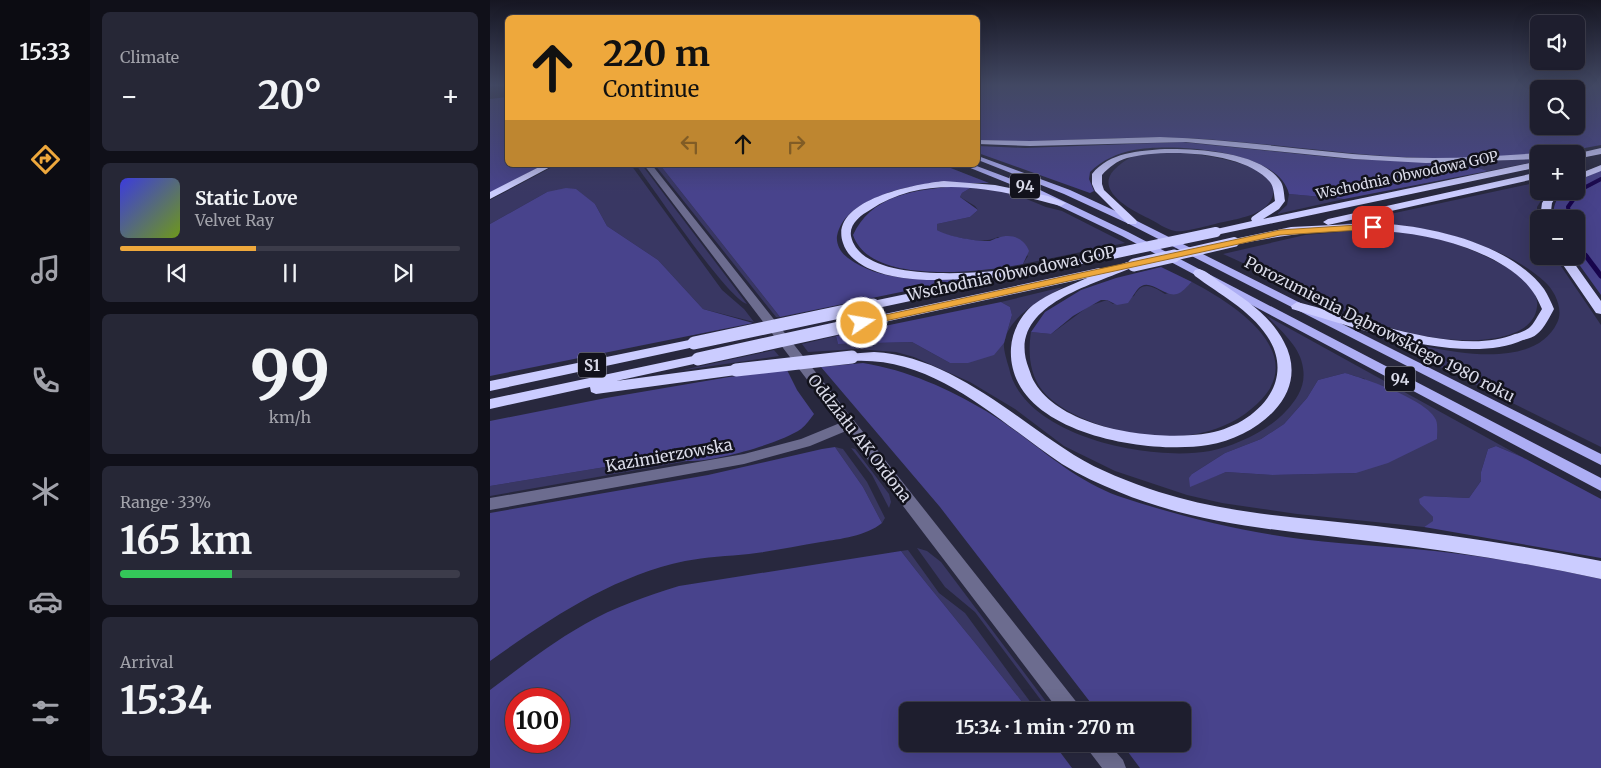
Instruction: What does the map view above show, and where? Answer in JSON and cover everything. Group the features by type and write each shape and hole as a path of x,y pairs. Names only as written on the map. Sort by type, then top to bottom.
{"highway":[{"path":"980,142 1030,144 1174,140 1409,160 1490,160 1530,157"},
{"path":"1132,222 1100,191 1097,184 1097,174 1110,162 1128,155 1144,152 1183,150 1236,159 1261,170 1275,180 1280,191 1280,200 1266,214 1242,227"},
{"path":"1585,154 1598,152"},
{"path":"1585,165 1601,162"},
{"name":"Wschodnia Obwodowa GOP","path":"490,386 1530,166"},
{"path":"490,196 546,167"},
{"path":"1585,174 1601,168"},
{"name":"Wschodnia Obwodowa GOP","path":"490,404 1530,177"},
{"path":"1039,270 962,275 900,273 884,270 862,260 849,246 845,235 847,226 860,210 900,192 927,186 963,184 995,187 1061,203"},
{"path":"1280,232 1388,227 1441,237 1482,251 1518,271 1542,293 1548,310 1538,328 1524,336 1502,342 1472,345 1421,340 1297,306"},
{"path":"1130,265 1059,296 1039,308 1027,319 1020,334 1017,349 1025,380 1035,395 1063,417 1104,432 1153,441 1180,442 1210,439 1231,432 1264,412 1282,390 1286,374 1286,360 1274,336 1262,322 1199,273"},
{"path":"1569,265 1601,310"},
{"path":"547,392 608,389 736,370 852,357 895,359 946,380 994,406 1079,467 1122,486 1154,497 1212,511 1294,525 1521,553 1601,570"}],"main road":[{"name":"Porozumienia Dąbrowskiego 1980 roku","path":"980,159 1067,192 1132,222 1601,460"},
{"name":"Porozumienia Dąbrowskiego 1980 roku","path":"972,167 1061,203 1199,273 1601,485"}],"street":[{"name":"Oddziału AK Ordona","path":"650,167 1064,702"},
{"name":"Kazimierzowska","path":"490,504 744,460 805,443 849,425"},
{"path":"1102,752 1115,768"}],"shaded area":[{"path":"490,121 505,121 505,167 539,167 490,193"},
{"path":"980,121 1530,121 1530,135 1585,135 1585,121 1601,121 1601,145 1585,148 1585,145 1530,145 1530,155 1486,158 1399,157 1232,141 1160,137 1030,141 980,140"},
{"path":"1182,142 1349,159 1463,163 1488,171 1344,199 1289,194 1281,179 1266,167 1245,158 1221,152 1196,149 1151,148 1122,153 1100,164 1090,172 1089,179 1094,191 1090,193 980,154 980,146 1025,148"},
{"path":"1170,152 1216,158 1253,168 1266,177 1273,187 1271,200 1263,209 1246,217 1193,229 1175,231 1134,211 1112,193 1109,178 1114,170 1125,161 1132,157 1151,153"},
{"path":"1530,159 1530,163 1488,171 1463,163"},
{"path":"552,167 632,167 722,290 744,309 754,322 703,309 658,260 607,226 595,204 547,192 490,224 490,200"},
{"path":"637,167 644,167 747,304 737,297 724,283 673,218"},
{"path":"657,167 662,167 780,317 776,317"},
{"path":"662,167 948,167 989,183 930,184 887,193 855,209 839,229 837,243 843,254 860,266 902,278 959,280 780,317"},
{"path":"1601,170 1601,295 1579,265 1585,265 1585,210 1554,210 1557,200 1585,200 1585,178"},
{"path":"1530,184 1530,200 1541,200 1537,210 1530,210 1530,265 1560,265 1601,325 1601,447 1374,334 1418,345 1472,354 1499,354 1523,350 1543,340 1559,318 1557,301 1552,290 1545,282 1529,270 1492,249 1450,235 1408,226 1382,223 1339,225"},
{"path":"947,187 972,187 962,193 960,197 978,210 970,217 937,224 937,230 979,241 990,241 996,238 1012,236 1024,243 1029,251 1023,264 981,270 929,272 903,269 881,262 863,251 853,235 870,212 892,198 919,191"},
{"path":"972,187 1012,193 1046,207 1062,211 1125,243 1023,264 1028,256 998,237 977,240 940,233 937,230 937,224 970,217 978,210 960,197 962,193"},
{"path":"566,188 576,189 595,204 607,226 658,260 703,309 753,323 490,376 490,224 547,192"},
{"path":"1289,194 1344,199 1277,214 1287,205"},
{"path":"1361,230 1414,233 1447,241 1495,261 1522,278 1531,287 1537,303 1533,319 1525,327 1513,333 1484,339 1456,340 1416,334 1359,317 1223,254 1305,235"},
{"path":"1161,267 1192,282 1177,294 1167,293 1151,286 1142,286 1128,303 1117,305 1107,300 1101,300 1073,316 1051,334 1031,332 1045,312 1081,290 1116,278"},
{"path":"1192,282 1209,291 1245,316 1260,332 1271,349 1276,366 1272,385 1257,404 1245,414 1224,426 1201,433 1182,436 1139,434 1116,430 1073,414 1056,403 1042,390 1034,376 1030,362 1031,332 1051,334 1089,306 1107,300 1113,304 1134,296 1144,286 1152,287 1165,294 1184,288"},
{"path":"1063,287 1045,297 1020,316 1008,331 1012,315 1010,307 1001,302"},
{"path":"1001,302 1010,307 1012,315 1004,343 994,355 968,363 950,363 912,342 838,344 836,336"},
{"path":"1267,316 1522,457 1496,446 1488,449 1481,472 1481,481 1469,498 1424,496 1420,504 1433,517 1434,521 1424,527 1297,514 1222,503 1187,495 1115,471 1064,446 1015,409 970,382 914,357 896,352 857,349 808,352 802,344 836,336 838,344 912,342 950,363 1004,343 1009,368 1019,392 1038,412 1063,427 1093,440 1124,448 1156,452 1185,453 1210,451 1251,437 1261,431 1286,411 1300,392 1304,375 1298,353 1289,339","holes":["1345,373 1365,379 1356,473 1272,475 1226,472 1190,486 1192,474 1225,453 1261,439 1284,424 1307,398 1318,380"]},
{"path":"774,350 779,356 678,371"},
{"path":"863,363 896,370 927,381 986,411 1066,469 1083,479 1118,496 1159,509 1265,534 1477,556 1601,579 1601,768 1140,768 1128,752 1191,752 1191,702 1090,702 940,507 821,367"},
{"path":"787,370 797,390 814,414 801,429 791,435 746,451 713,459 687,461 660,458 490,486 490,421 606,398 729,377"},
{"path":"1345,373 1395,391 1431,412 1436,420 1437,439 1388,463 1356,473 1272,475 1226,472 1190,487 1189,478 1192,474 1225,453 1261,439 1284,424 1307,398 1318,380"},
{"path":"1496,446 1522,457 1601,499 1601,558 1424,527 1433,521 1433,517 1420,504 1419,499 1424,496 1469,498 1481,481 1481,472 1488,449"},
{"path":"835,447 843,449 867,482 885,518 882,523 863,487"},
{"path":"835,447 863,487 882,523 876,527 861,534 844,538 758,553 685,561 632,577 607,588 559,615 490,661 490,513 708,475"},
{"path":"851,448 855,449 889,494 891,502 889,508 872,475"},
{"path":"660,458 688,461 490,496 490,486"},
{"path":"917,548 927,551 941,562 1046,702 1042,702 975,612 945,587"},
{"path":"908,550 939,593 965,613 1030,702 1022,702 901,551"},
{"path":"901,551 1022,702 899,702 899,752 1060,752 1072,768 490,768 490,690 572,631 607,612 679,586"}],"waterway":[{"path":"1568,210 1568,207 1580,190 1601,179"},
{"path":"1586,256 1601,276"}],"route":[{"path":"862,323 1280,232 1373,227"}]}
